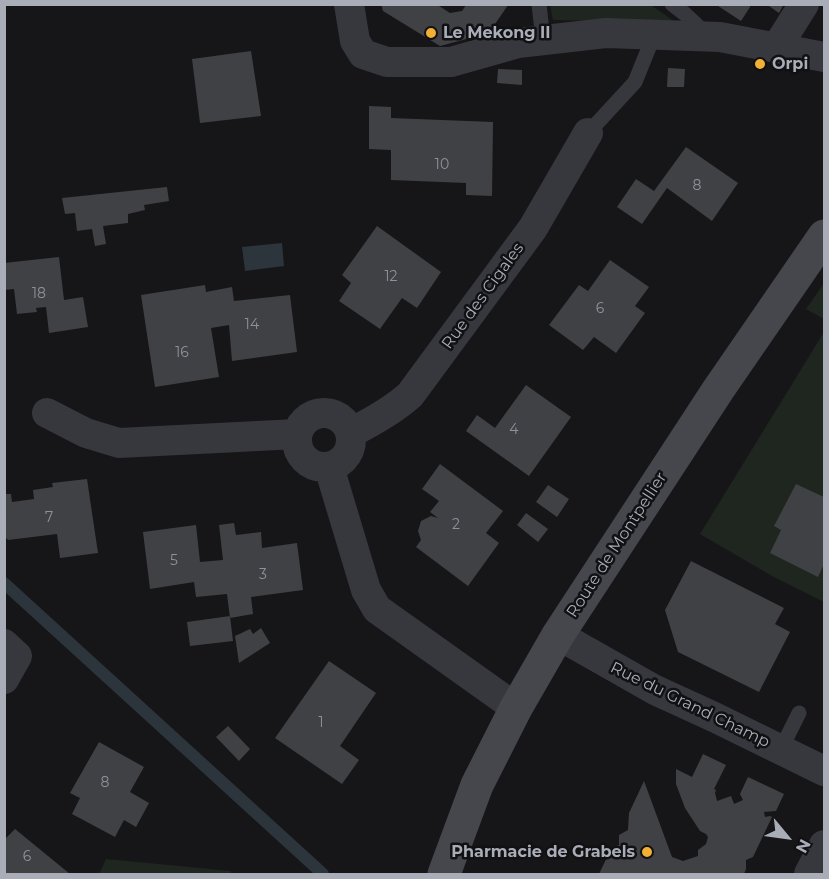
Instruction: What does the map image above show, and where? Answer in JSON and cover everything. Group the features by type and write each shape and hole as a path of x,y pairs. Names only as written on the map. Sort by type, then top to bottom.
{"street":[{"path":"349,4 355,41 363,54 387,62 451,62 518,43 606,33 720,37 825,57"},
{"path":"777,47 804,4"},
{"name":"Rue des Cigales","path":"350,433 398,406 417,386 533,228 588,134"},
{"name":"Route de Montpellier","path":"444,874 477,785 516,708 558,635 718,390 825,236"},
{"path":"47,412 86,433 119,443 297,434"},
{"path":"324,413 335,416 345,423 350,433 349,451 338,464 318,467 308,463 300,455 297,434 302,423 312,415 324,413"},
{"path":"329,467 366,590 377,609 516,708"},
{"name":"Rue du Grand Champ","path":"558,635 655,690 825,771"},
{"path":"808,874 825,845"}],"lane":[{"path":"539,4 543,40"},
{"path":"672,4 686,14 708,37"},
{"path":"588,134 635,82 654,35"},
{"path":"781,749 799,712"}],"shaded area":[{"path":"550,5 651,5 675,22 553,20"},
{"path":"282,243 284,266 245,271 242,247"},
{"path":"824,283 824,319 806,309"},
{"path":"824,332 824,602 772,576 700,534"},
{"path":"106,859 231,871 230,874 99,874"}],"building":[{"path":"381,4 436,4 450,13 462,11 466,5 508,5 489,33 440,46 383,11"},
{"path":"715,4 750,4 750,7 741,21"},
{"path":"766,4 784,4 779,13"},
{"path":"251,51 261,116 200,123 192,59"},
{"path":"668,68 685,69 684,87 667,87"},
{"path":"498,69 522,70 522,85 497,83"},
{"path":"369,106 391,107 391,118 493,122 492,196 466,195 466,183 391,180 391,150 369,149"},
{"path":"686,147 738,183 712,221 667,188 642,224 617,207 636,179 654,191"},
{"path":"167,187 169,201 144,205 145,210 128,214 128,223 103,226 106,244 95,246 92,229 77,231 75,213 65,214 62,198"},
{"path":"377,226 441,272 417,308 402,298 380,329 339,301 351,283 342,275"},
{"path":"59,257 64,300 83,297 88,327 49,333 46,307 36,308 37,312 17,314 14,289 4,290 4,263"},
{"path":"610,260 649,287 635,306 645,313 616,353 594,337 583,350 549,325 579,285 588,291"},
{"path":"205,285 206,292 232,287 234,301 290,295 297,352 232,361 229,325 211,328 219,377 155,387 141,295"},
{"path":"526,385 571,417 529,476 466,431 477,415 495,428"},
{"path":"440,464 503,511 486,533 499,543 468,586 416,547 421,540 418,531 421,521 431,516 438,518 430,512 439,501 422,489"},
{"path":"87,479 98,553 60,558 57,534 8,540 4,536 4,494 11,494 12,502 34,499 33,490 53,487 52,483"},
{"path":"796,484 824,497 824,564 818,577 770,553 781,530 774,526"},
{"path":"548,485 569,499 557,517 536,502"},
{"path":"526,513 548,529 538,542 517,525"},
{"path":"234,523 236,535 261,532 262,548 297,543 303,590 251,597 253,614 230,618 227,594 196,597 194,582 150,589 143,532 196,525 200,562 223,560 219,525"},
{"path":"691,561 784,608 775,624 790,632 759,692 678,652 665,610"},
{"path":"230,616 233,641 190,646 187,622"},
{"path":"261,628 270,643 239,663 235,636 250,629 253,634"},
{"path":"329,661 376,693 340,746 359,760 342,784 275,738"},
{"path":"228,726 250,749 239,761 216,737"},
{"path":"99,742 144,767 130,792 149,803 136,827 124,820 115,837 72,814 80,798 70,793"},
{"path":"703,754 726,765 714,789 717,801 731,796 734,804 743,800 740,794 748,777 784,794 776,811 764,812 765,817 772,817 753,857 746,860 744,874 599,874 612,847 619,845 619,835 628,830 629,813 644,781 672,857 683,861 698,856 698,850 706,844 708,837 700,831 685,808 676,784 676,769 692,777"},
{"path":"15,829 70,874 4,874 4,840"}],"waterway":[{"path":"4,583 323,874"}],"place":[{"name":"Le Mekong II","path":"431,33"},
{"name":"Orpi","path":"760,64"},
{"name":"Pharmacie de Grabels","path":"647,852"}]}
